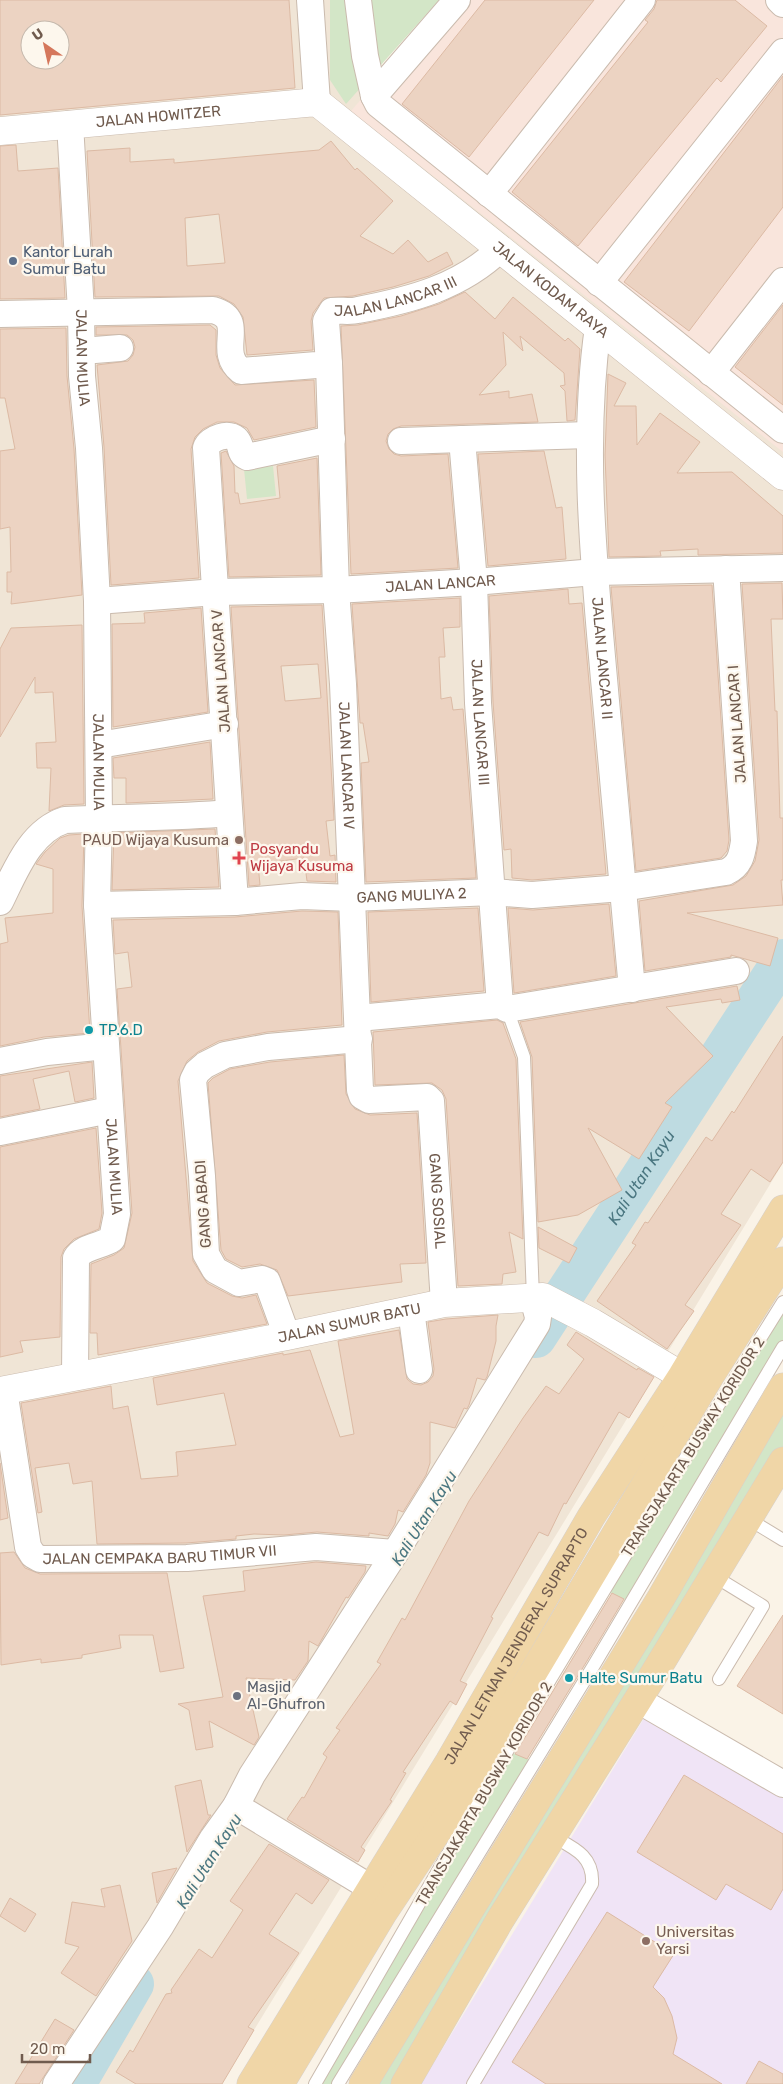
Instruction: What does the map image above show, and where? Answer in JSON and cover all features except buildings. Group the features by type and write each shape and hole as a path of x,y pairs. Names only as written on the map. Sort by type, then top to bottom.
{"main road":[{"name":"JALAN LETNAN JENDERAL SUPRAPTO","path":"251,2084 449,1762 582,1533 682,1376 783,1209"},
{"path":"748,1264 783,1249"},
{"name":"JALAN LETNAN JENDERAL SUPRAPTO","path":"280,2084 383,1913 455,1803 710,1376 783,1261"},
{"path":"363,2084 661,1598 783,1387"},
{"path":"410,2082 500,1920 638,1700 714,1576 746,1518 783,1461"},
{"path":"449,1762 455,1803"},
{"path":"452,1936 500,1920"}],"street":[{"path":"310,0 317,102"},
{"path":"358,0 365,56 374,96 387,113 783,430"},
{"path":"374,96 457,0"},
{"path":"488,194 642,0"},
{"path":"779,0 783,4"},
{"path":"599,283 783,52"},
{"name":"JALAN HOWITZER","path":"0,131 317,102"},
{"name":"JALAN KODAM RAYA","path":"317,102 783,476"},
{"name":"JALAN MULIA","path":"70,124 98,601 99,818 97,905 117,1214 112,1239 106,1243 81,1251 76,1258 75,1377"},
{"name":"JALAN LANCAR III","path":"329,364 326,320 332,311 356,310 433,292 459,281 484,266 500,249"},
{"path":"711,373 783,281"},
{"path":"0,314 213,310 224,313 231,323 230,353 234,365 241,371 329,364"},
{"name":"JALAN LANCAR II","path":"598,327 592,370 589,434 595,572 632,989"},
{"path":"82,351 120,348"},
{"name":"JALAN LANCAR IV","path":"329,364 336,590 343,684 360,1090 366,1100 427,1097 430,1100"},
{"path":"401,441 589,434"},
{"name":"JALAN LANCAR V","path":"235,902 206,448 210,441 216,438 233,437 237,440 242,454 248,457 332,439"},
{"name":"JALAN LANCAR III","path":"462,439 474,582 478,703 492,892 503,1007"},
{"name":"JALAN LANCAR","path":"98,601 216,592 336,590 474,582 595,572 783,568"},
{"name":"JALAN LANCAR I","path":"726,569 744,841 740,861 734,868 726,872"},
{"path":"99,745 225,724"},
{"path":"0,902 34,841 52,824 64,820 188,817 228,813"},
{"name":"GANG MULIYA 2","path":"97,905 235,902 302,896 352,898 492,892 532,895 622,888 726,872"},
{"path":"358,1028 632,989 736,970"},
{"name":"GANG ABADI","path":"287,1336 267,1281 262,1279 239,1283 215,1270 206,1254 202,1176 193,1080 205,1065 225,1055 358,1028"},
{"path":"0,1061 47,1052 106,1046"},
{"name":"GANG SOSIAL","path":"430,1100 440,1206 444,1303"},
{"path":"0,1132 110,1110"},
{"path":"56,2084 160,1927 213,1838 237,1807 252,1775 395,1553 537,1324 540,1298 593,1323 682,1376"},
{"name":"JALAN SUMUR BATU","path":"2,1390 287,1336 444,1303 540,1298"},
{"path":"411,1310 420,1370"},
{"name":"JALAN CEMPAKA BARU TIMUR VII","path":"2,1390 28,1547 33,1555 40,1559 187,1558 316,1548 395,1553"},
{"path":"638,1700 783,1784"},
{"path":"237,1807 370,1888"}],"lane":[{"path":"503,1007 524,1057 540,1298"},
{"name":"TRANSJAKARTA BUSWAY KORIDOR 2","path":"315,2084 513,1741 783,1302"},
{"name":"TRANSJAKARTA BUSWAY KORIDOR 2","path":"338,2084 594,1665 783,1348"},
{"path":"746,1518 783,1540"},
{"path":"714,1576 763,1606 719,1679"},
{"path":"473,2084 592,1884 592,1873 587,1859 582,1852 552,1836"}],"shaded area":[{"path":"0,0 355,0 356,88 482,199 783,436 783,1163 221,2084 0,2084"},
{"path":"447,0 783,0 783,452 351,111"},
{"name":"Universitas Yarsi","path":"646,1715 783,1798 783,2084 421,2084"}],"green space":[{"path":"330,0 439,0 346,104 330,80"},
{"path":"273,466 276,496 247,499 244,469"},
{"path":"783,1302 783,1347 631,1603 606,1590"},
{"path":"783,1388 783,1461 405,2084 363,2084"},
{"path":"508,1751 535,1762 338,2084 313,2084"}],"waterway":[{"name":"Kali Utan Kayu","path":"536,1338 783,959"},
{"name":"Kali Utan Kayu","path":"76,2084 134,1984"}],"place":[{"name":"Kantor Lurah Sumur Batu","path":"13,261"},
{"name":"PAUD Wijaya Kusuma","path":"239,840"},
{"name":"Posyandu Wijaya Kusuma","path":"239,858"},
{"name":"TP.6.D","path":"89,1030"},
{"name":"Halte Sumur Batu","path":"569,1678"},
{"name":"Masjid Al-Ghufron","path":"237,1696"},
{"name":"Universitas Yarsi","path":"646,1941"}]}
